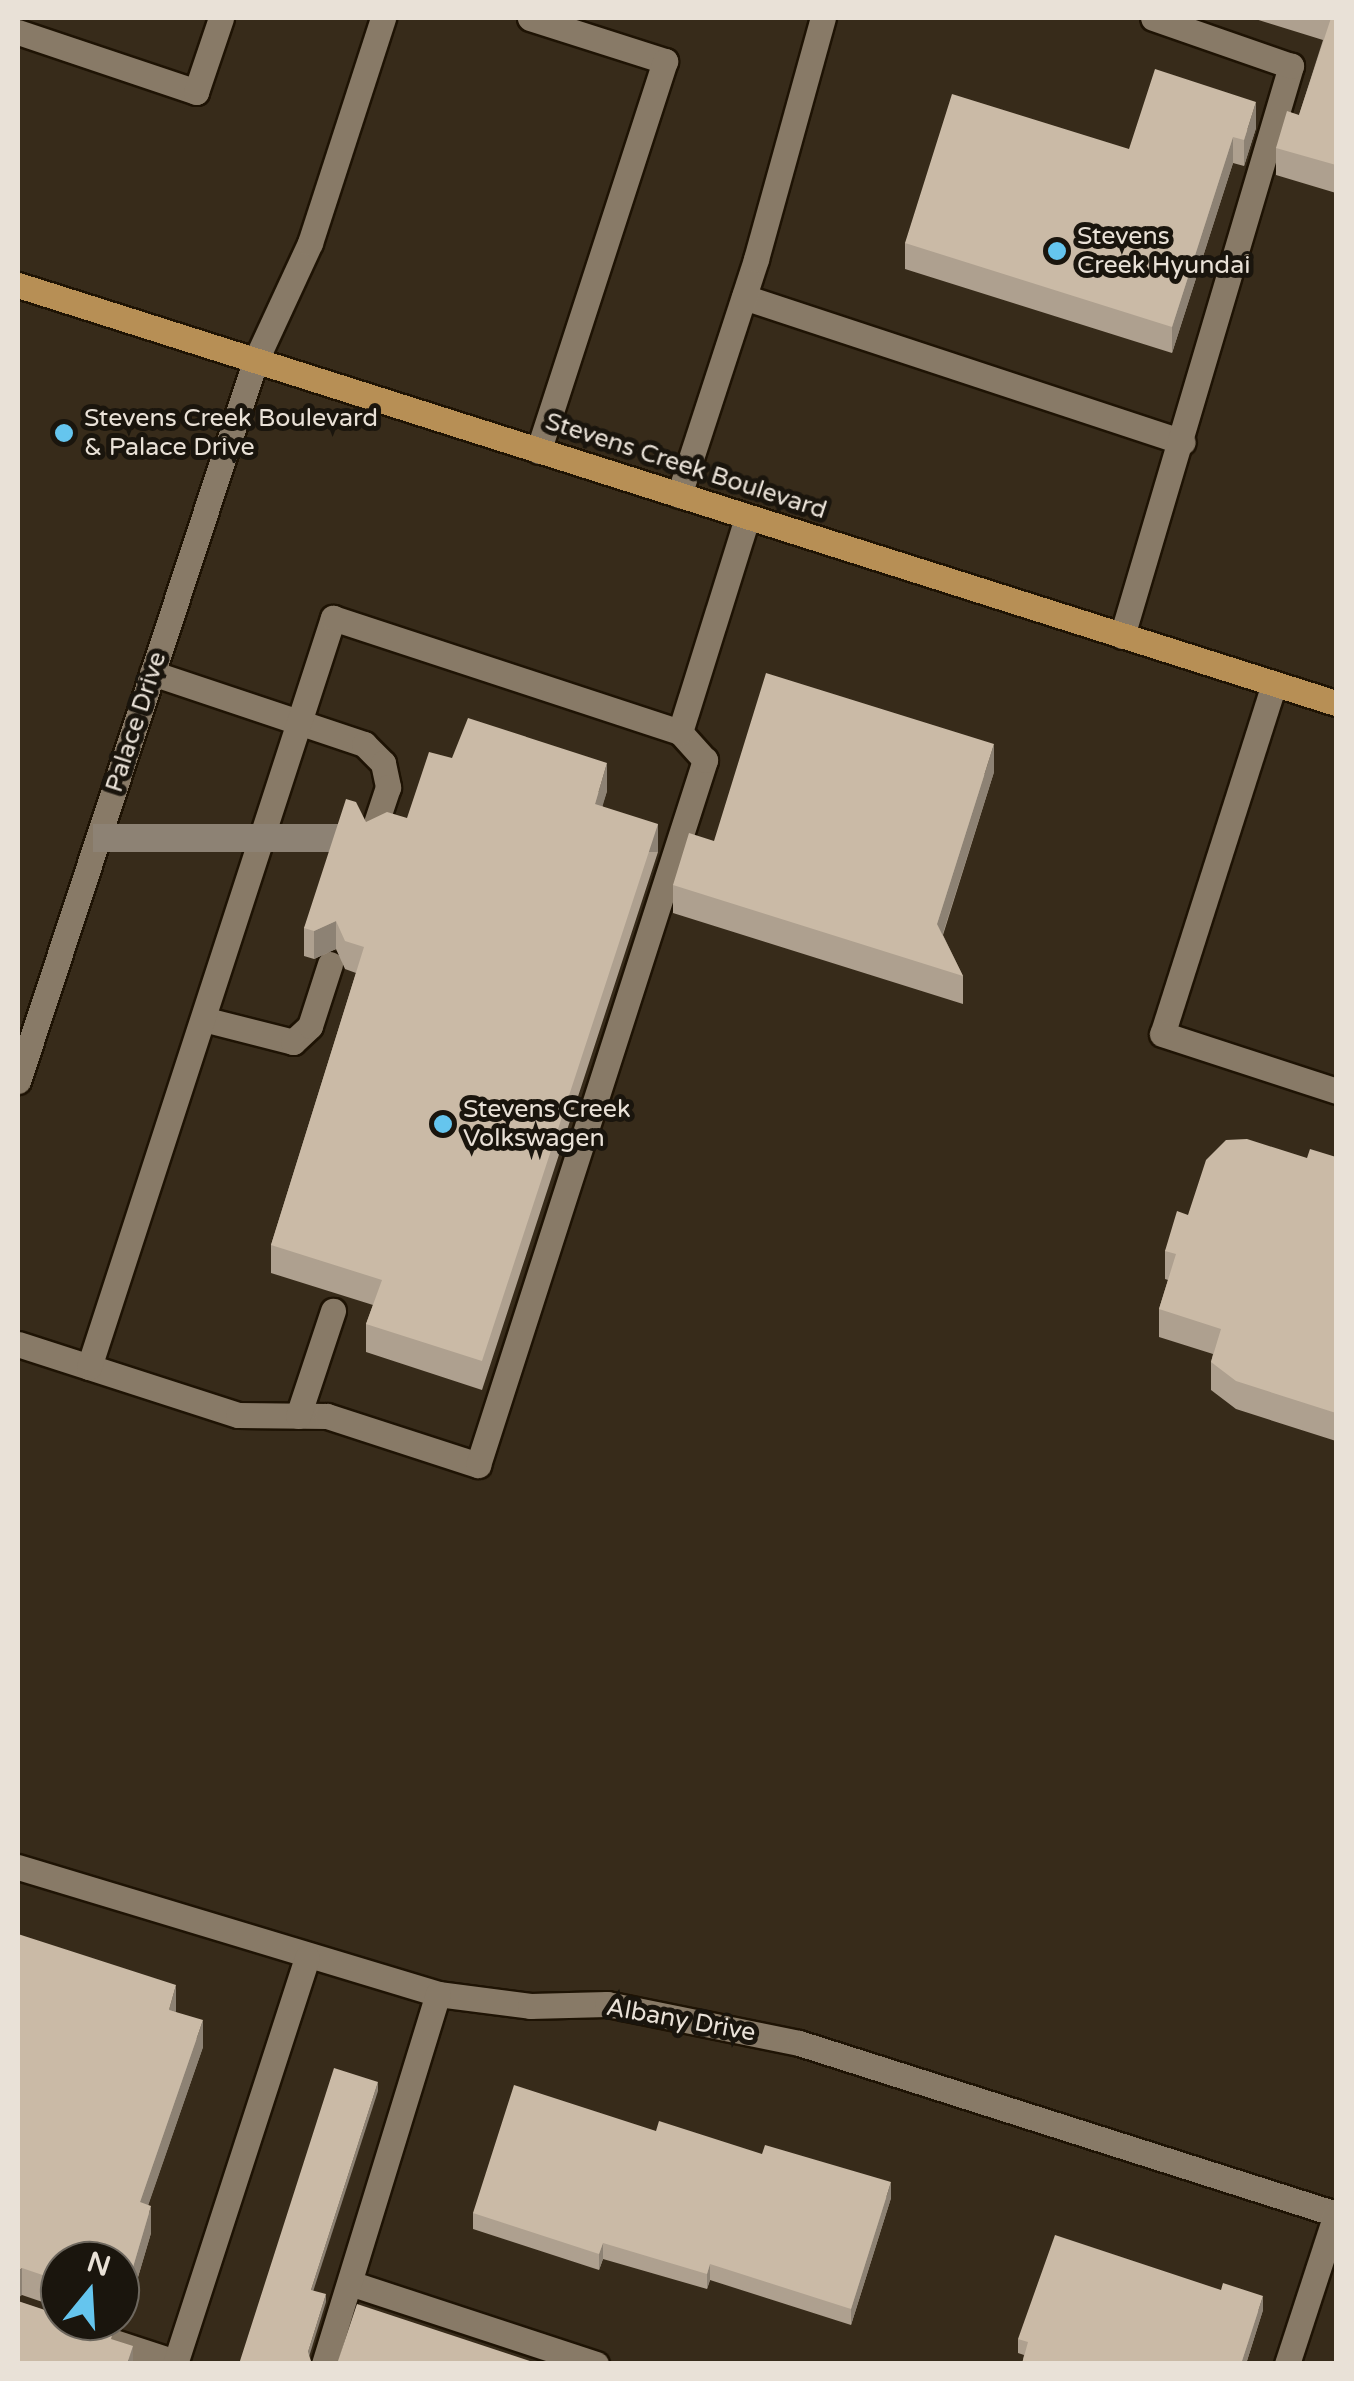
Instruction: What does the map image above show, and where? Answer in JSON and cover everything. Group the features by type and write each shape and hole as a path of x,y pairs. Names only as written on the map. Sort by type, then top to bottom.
{"main road":[{"name":"Stevens Creek Boulevard","path":"18,285 1336,703"}],"street":[{"path":"18,32 196,92 221,18"},
{"name":"Palace Drive","path":"18,1082 256,362 310,243 383,18"},
{"path":"530,18 665,61 538,451"},
{"path":"678,496 744,296 823,18"},
{"path":"1122,636 1183,442 1292,66 1153,18"},
{"path":"744,296 1183,442"},
{"path":"680,732 747,518"},
{"path":"18,1344 238,1415 327,1416 478,1465 705,760 680,732 333,618 90,1367"},
{"path":"152,673 364,744 383,763 388,787 372,835"},
{"path":"1274,684 1162,1034 1336,1090"},
{"path":"203,1019 294,1042 310,1026 330,964"},
{"path":"298,1416 332,1311"},
{"name":"Albany Drive","path":"18,1866 307,1958 438,1994 530,2006 626,2007 799,2043 1336,2214"},
{"path":"109,2341 175,2363 307,1958"},
{"path":"324,2364 438,1994"},
{"path":"1287,2364 1336,2214"},
{"path":"350,2283 596,2364"}],"building":[{"path":"1331,18 1336,18 1336,165 1276,148 1287,111 1299,115"},
{"name":"Stevens Creek Hyundai","path":"1155,69 1256,102 1244,140 1233,137 1172,327 905,243 952,94 1129,149"},
{"path":"766,673 994,744 937,924 963,976 673,885 689,833 714,841"},
{"name":"Stevens Creek Volkswagen","path":"468,718 607,763 595,804 658,824 482,1361 366,1324 382,1280 271,1245 364,947 345,941 336,921 314,931 304,928 346,799 356,802 366,822 387,812 407,818 429,752 452,758"},
{"path":"1247,1139 1307,1158 1310,1149 1336,1157 1336,1413 1236,1381 1211,1362 1221,1329 1159,1309 1176,1254 1165,1251 1177,1211 1188,1215 1206,1160 1226,1140"},
{"path":"18,1934 176,1985 169,2010 203,2020 140,2202 151,2206 140,2243 40,2241 40,2274 22,2268 18,2271"},
{"path":"334,2068 378,2082 311,2290 326,2294 308,2352 312,2364 239,2364"},
{"path":"514,2085 656,2131 659,2121 762,2154 765,2145 891,2182 851,2309 710,2264 707,2274 603,2243 599,2254 473,2213"},
{"path":"1055,2235 1221,2290 1223,2283 1263,2296 1241,2364 1022,2364 1028,2342 1018,2339"},
{"path":"18,2301 40,2308 40,2341 117,2341 133,2346 127,2364 18,2364"},
{"path":"357,2304 539,2364 337,2364"}],"place":[{"name":"Stevens Creek Hyundai","path":"1057,251"},
{"name":"Stevens Creek Boulevard & Palace Drive","path":"64,433"},
{"name":"Stevens Creek Volkswagen","path":"443,1124"}]}
